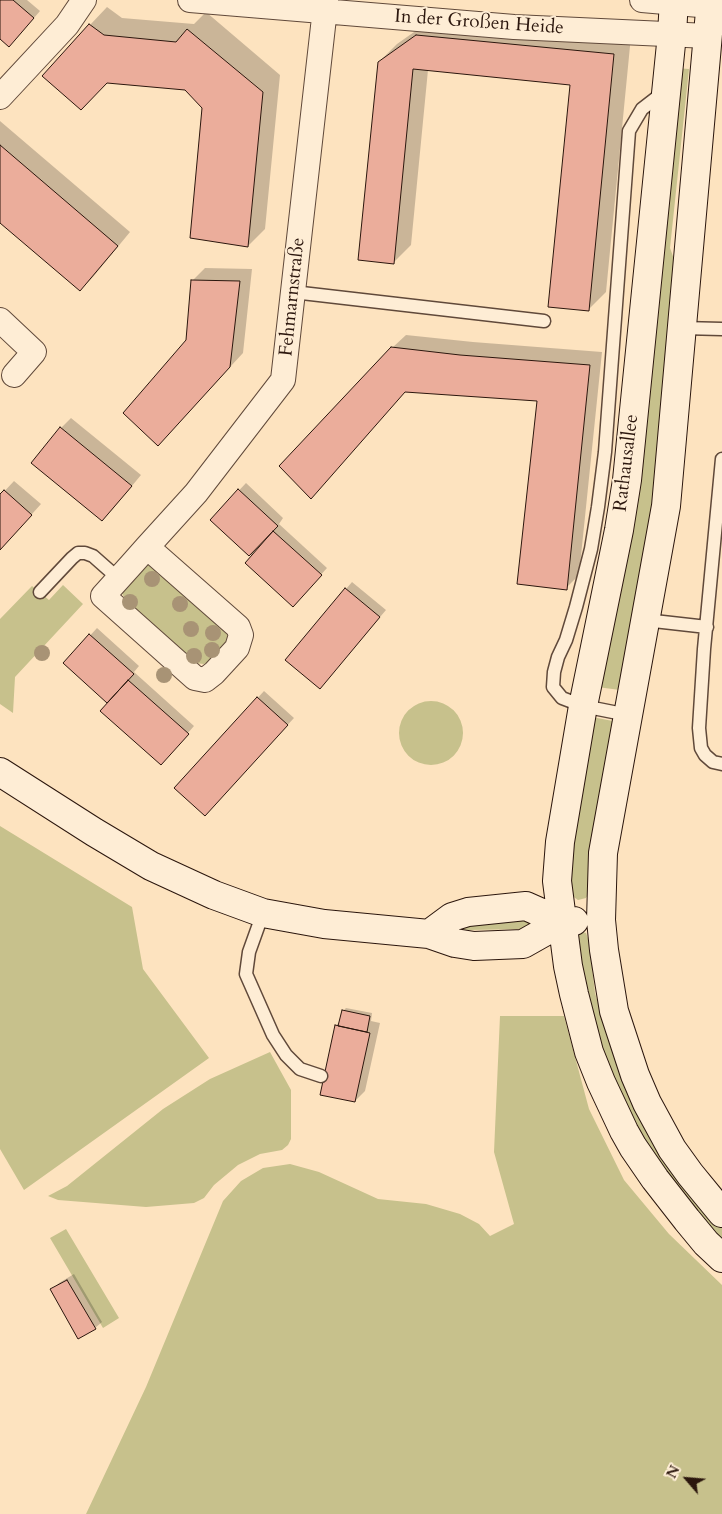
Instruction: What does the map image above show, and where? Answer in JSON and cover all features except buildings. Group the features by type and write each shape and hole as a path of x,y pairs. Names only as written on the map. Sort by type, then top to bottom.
{"main road":[{"name":"Rathausallee","path":"674,2 627,480 619,530 583,706 560,842 556,881 568,966 581,1023 592,1059 616,1116 633,1147 667,1196 706,1243 722,1258"},
{"path":"715,4 715,36 682,328 666,506 603,853 600,920 614,1011 635,1075 647,1103 672,1149 722,1213"},
{"path":"0,772 151,866 214,895 263,913 324,924 429,934 455,943 474,946 523,944 562,922 600,920"},
{"path":"429,934 452,916 468,912 526,906 562,922"}],"street":[{"path":"0,97 68,25 84,0"},
{"name":"In der Großen Heide","path":"190,0 325,5 514,27 715,36"},
{"path":"642,0 715,4"},
{"name":"Fehmarnstraße","path":"147,547 238,626 241,635 237,648 205,680 195,678 103,596 119,579 147,547 196,493 283,380 325,5"},
{"path":"0,320 34,352 14,375"}],"lane":[{"path":"293,292 544,321"},
{"path":"682,328 722,330"},
{"path":"722,459 699,728 701,748 705,755 712,762 722,764"},
{"path":"40,592 78,554 85,553 93,556 119,579"},
{"path":"645,620 707,627"},
{"path":"583,706 628,715"},
{"path":"263,913 248,952 246,974 273,1036 286,1055 300,1069 321,1076"}],"shaded area":[{"path":"676,68 689,69 670,248 675,262 657,480 620,690 597,687"},
{"path":"148,563 226,630 229,637 227,645 211,661 204,664 194,663 125,599 122,593"},
{"path":"63,585 83,604 15,677 13,713 0,704 0,619 32,586 49,600"},
{"path":"431,701 449,707 457,715 463,733 457,751 449,759 431,765 413,759 405,751 399,733 405,715 413,707"},
{"path":"592,717 618,722 593,886 586,898 578,900 571,895 567,881"},
{"path":"0,826 132,907 143,969 209,1058 24,1190 0,1149"},
{"path":"543,919 524,929 469,930 450,928 470,921"},
{"path":"580,931 586,933 589,941 595,993 614,1056 642,1122 722,1226 722,1244 631,1128 601,1062 575,934"},
{"path":"500,1016 564,1016 589,1109 624,1180 669,1234 722,1285 722,1514 86,1514 146,1387 223,1201 241,1181 263,1168 290,1164 319,1172 378,1199 426,1204 460,1214 479,1224 490,1236 514,1224 494,1152"},
{"path":"270,1052 291,1090 291,1139 282,1150 260,1154 238,1165 214,1185 204,1198 194,1203 146,1207 58,1200 48,1196 67,1186 163,1109 210,1079"},
{"path":"66,1229 119,1318 103,1328 50,1238"}]}
